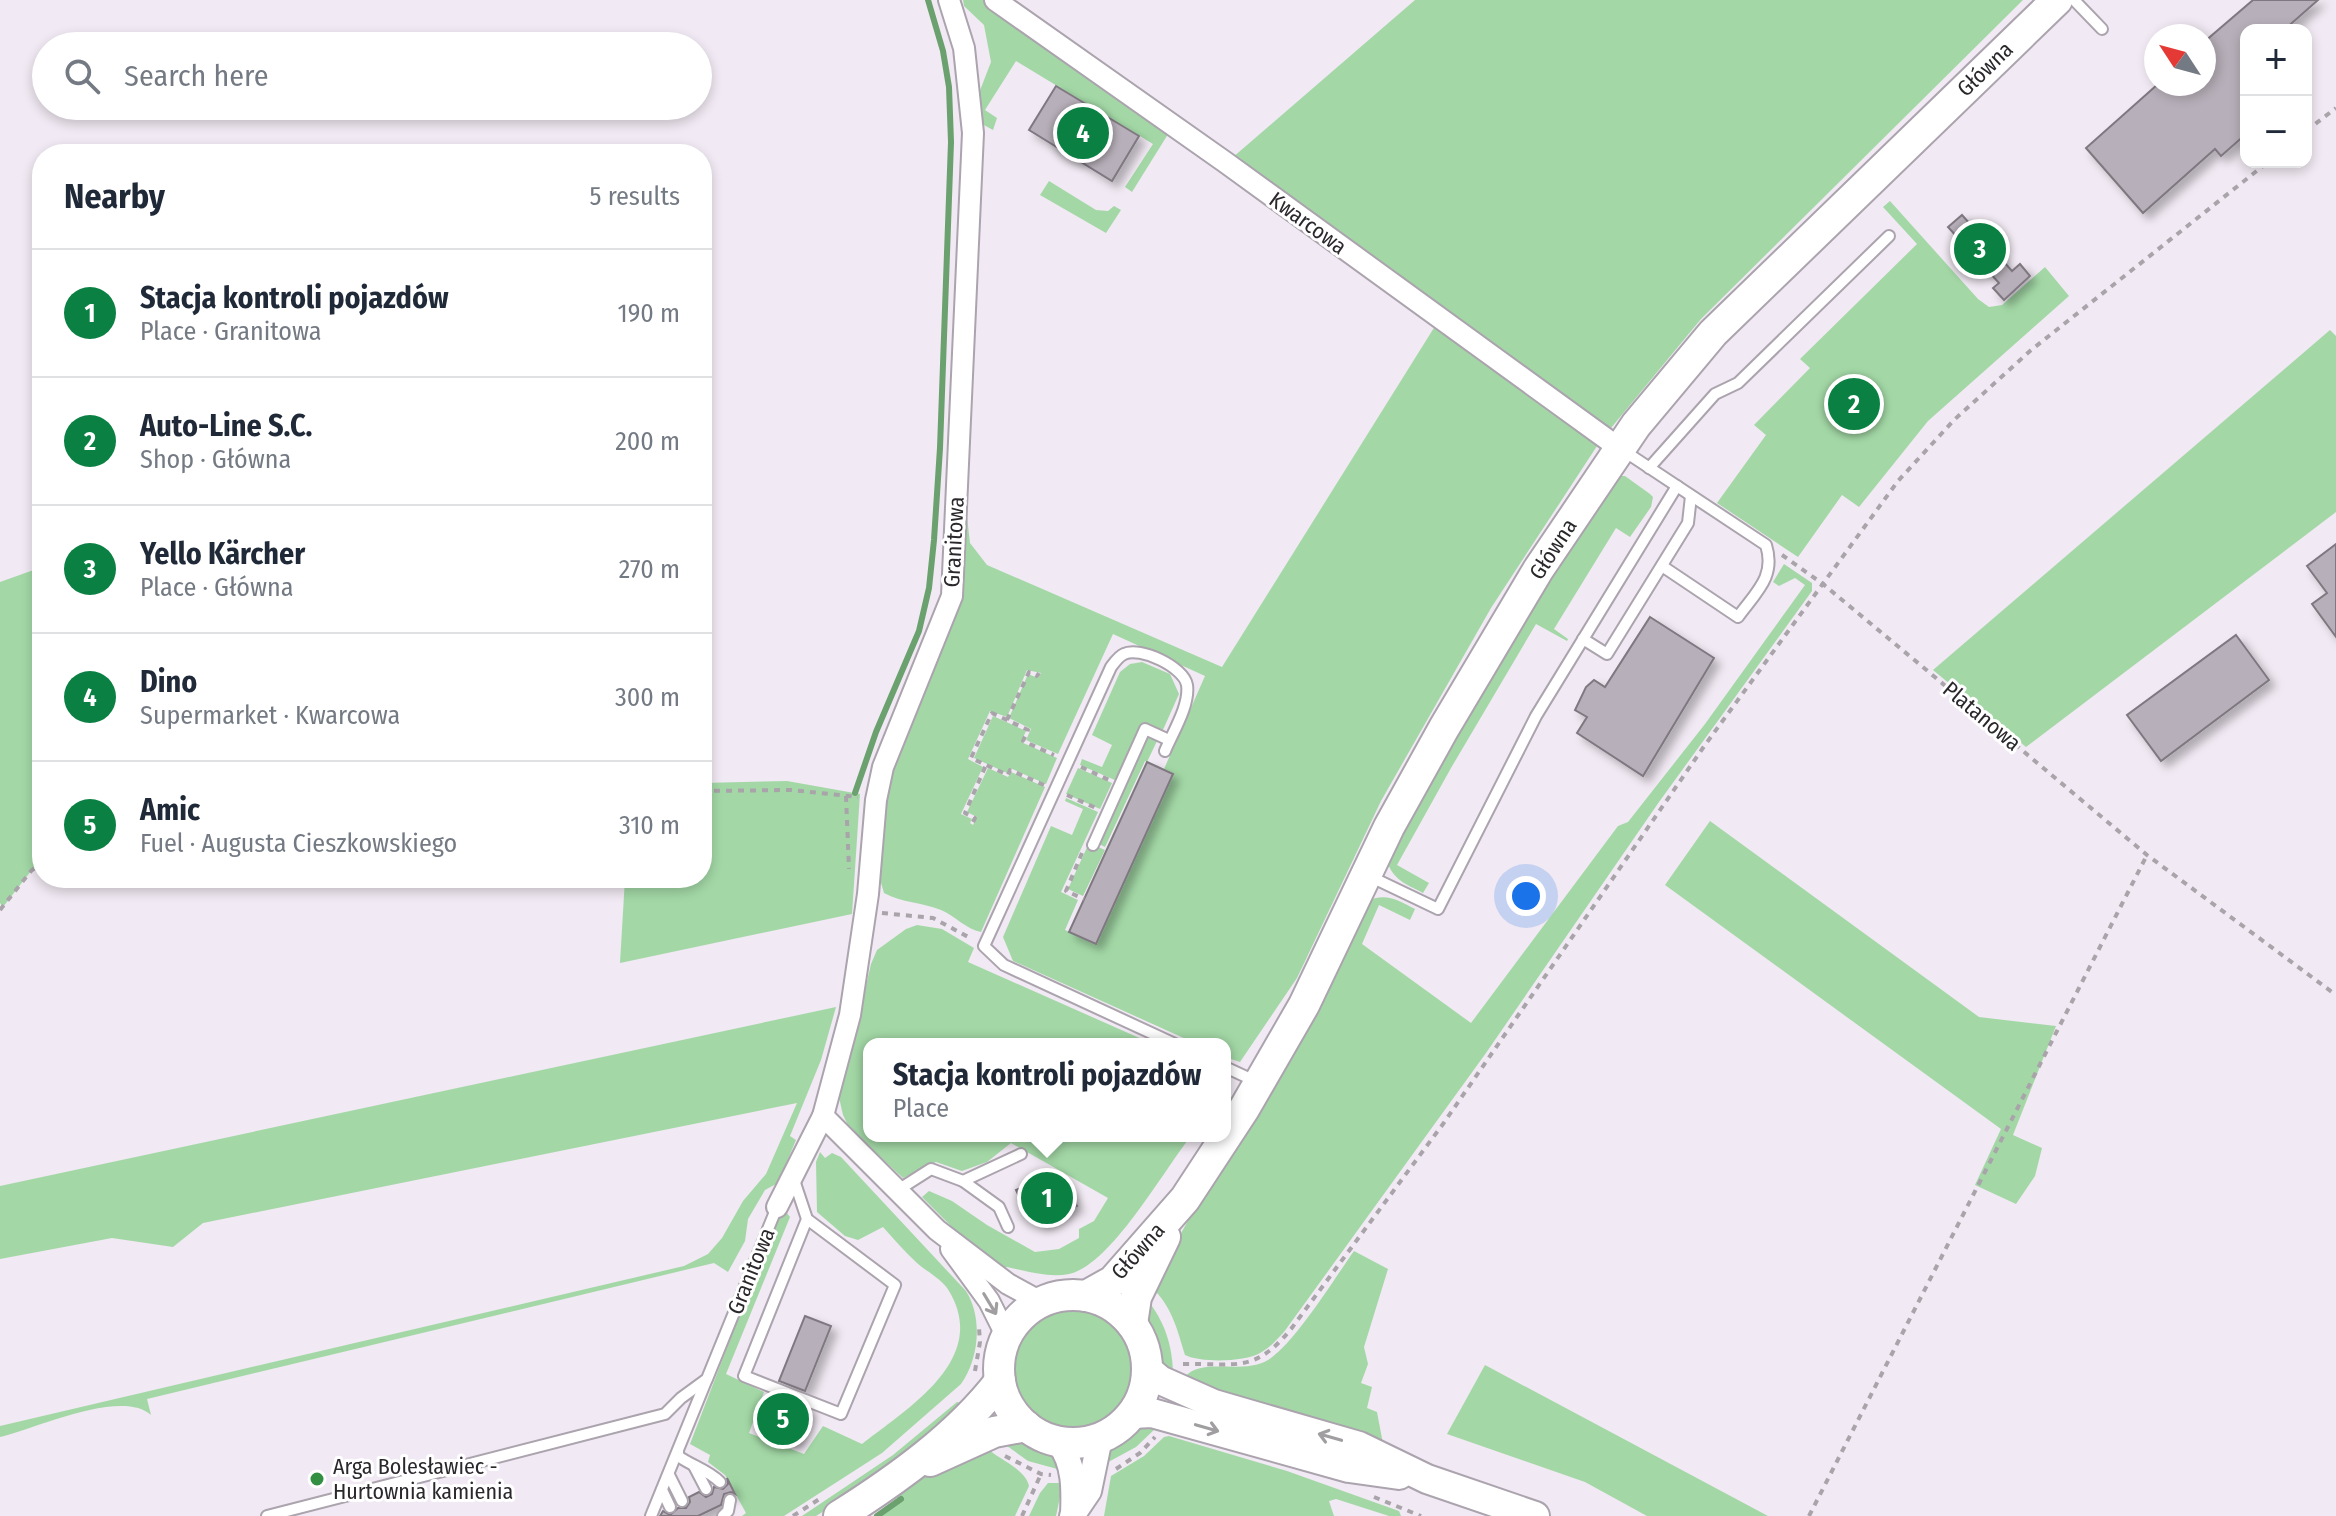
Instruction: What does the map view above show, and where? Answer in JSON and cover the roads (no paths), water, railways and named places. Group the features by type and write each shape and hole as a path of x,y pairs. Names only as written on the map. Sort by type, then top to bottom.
{"main road":[{"name":"Główna","path":"1231,1128 1304,1005 1365,874 1425,761 1556,543 1619,448 1713,333 2057,0"},
{"name":"Główna","path":"1132,1324 1136,1297 1185,1199 1222,1142"},
{"name":"Główna","path":"1086,1296 1113,1281 1185,1199"},
{"path":"1086,1296 1112,1306 1132,1324 1144,1347 1147,1369 1144,1386 1132,1414 1119,1427 1100,1438 1081,1443 1058,1442 1026,1426 1009,1406 1000,1381 999,1365 1006,1335 1016,1321 1041,1302 1055,1297 1086,1296"},
{"path":"1147,1369 1160,1380 1214,1404 1359,1446 1427,1479 1535,1516"},
{"path":"839,1516 909,1469 986,1400 1000,1381"},
{"path":"1132,1414 1152,1413 1349,1468 1427,1479"},
{"path":"909,1469 994,1432 1026,1426"}],"street":[{"name":"Granitowa","path":"777,1207 823,1116 850,1015 866,904 876,800 883,767 952,596 973,133 964,48 949,0"},
{"name":"Kwarcowa","path":"995,0 1225,162 1619,448"},
{"path":"823,1116 937,1230 989,1301 1006,1335"},
{"path":"937,1230 1008,1284 1041,1302"},
{"path":"1072,1516 1089,1491 1100,1438"},
{"path":"1058,1442 1068,1458 1072,1476 1072,1516"}],"lane":[{"path":"2074,0 2102,29"},
{"path":"1649,468 1715,394 1738,383 1889,236"},
{"path":"1619,448 1766,545 1772,562 1767,577 1738,617 1662,566"},
{"path":"1365,874 1438,909 1536,716 1677,486"},
{"path":"1583,639 1607,654 1688,523 1691,496"},
{"path":"1093,845 1145,729 1167,745 1187,696 1186,681 1176,668 1138,651 1123,654 1111,667 984,946 1004,965 1162,1038"},
{"path":"1231,1070 1260,1084"},
{"path":"963,1181 1021,1154"},
{"path":"898,1190 931,1169 963,1181 999,1207 1008,1227"},
{"path":"792,1175 807,1219 895,1285 841,1414 744,1376 807,1219"},
{"name":"Granitowa","path":"267,1516 665,1414 707,1379 777,1207"},
{"path":"651,1516 707,1379"},
{"path":"678,1451 678,1456 710,1472 720,1482"},
{"path":"694,1465 706,1489"},
{"path":"669,1475 682,1501"},
{"path":"662,1490 670,1507"},
{"path":"720,1513 728,1511 730,1500"}],"waterway":[{"path":"855,793 876,732 919,631 929,588 934,540 951,142 949,87 943,51 928,0"},
{"path":"877,1516 901,1499"}],"place":[{"name":"Dino","path":"1083,133"},
{"name":"Yello Kärcher","path":"1980,249"},
{"name":"Auto-Line S.C.","path":"1854,404"},
{"name":"Stacja kontroli pojazdów","path":"1047,1198"},
{"name":"Amic","path":"783,1419"},
{"name":"Arga Bolesławiec - Hurtownia kamienia","path":"317,1479"}]}
